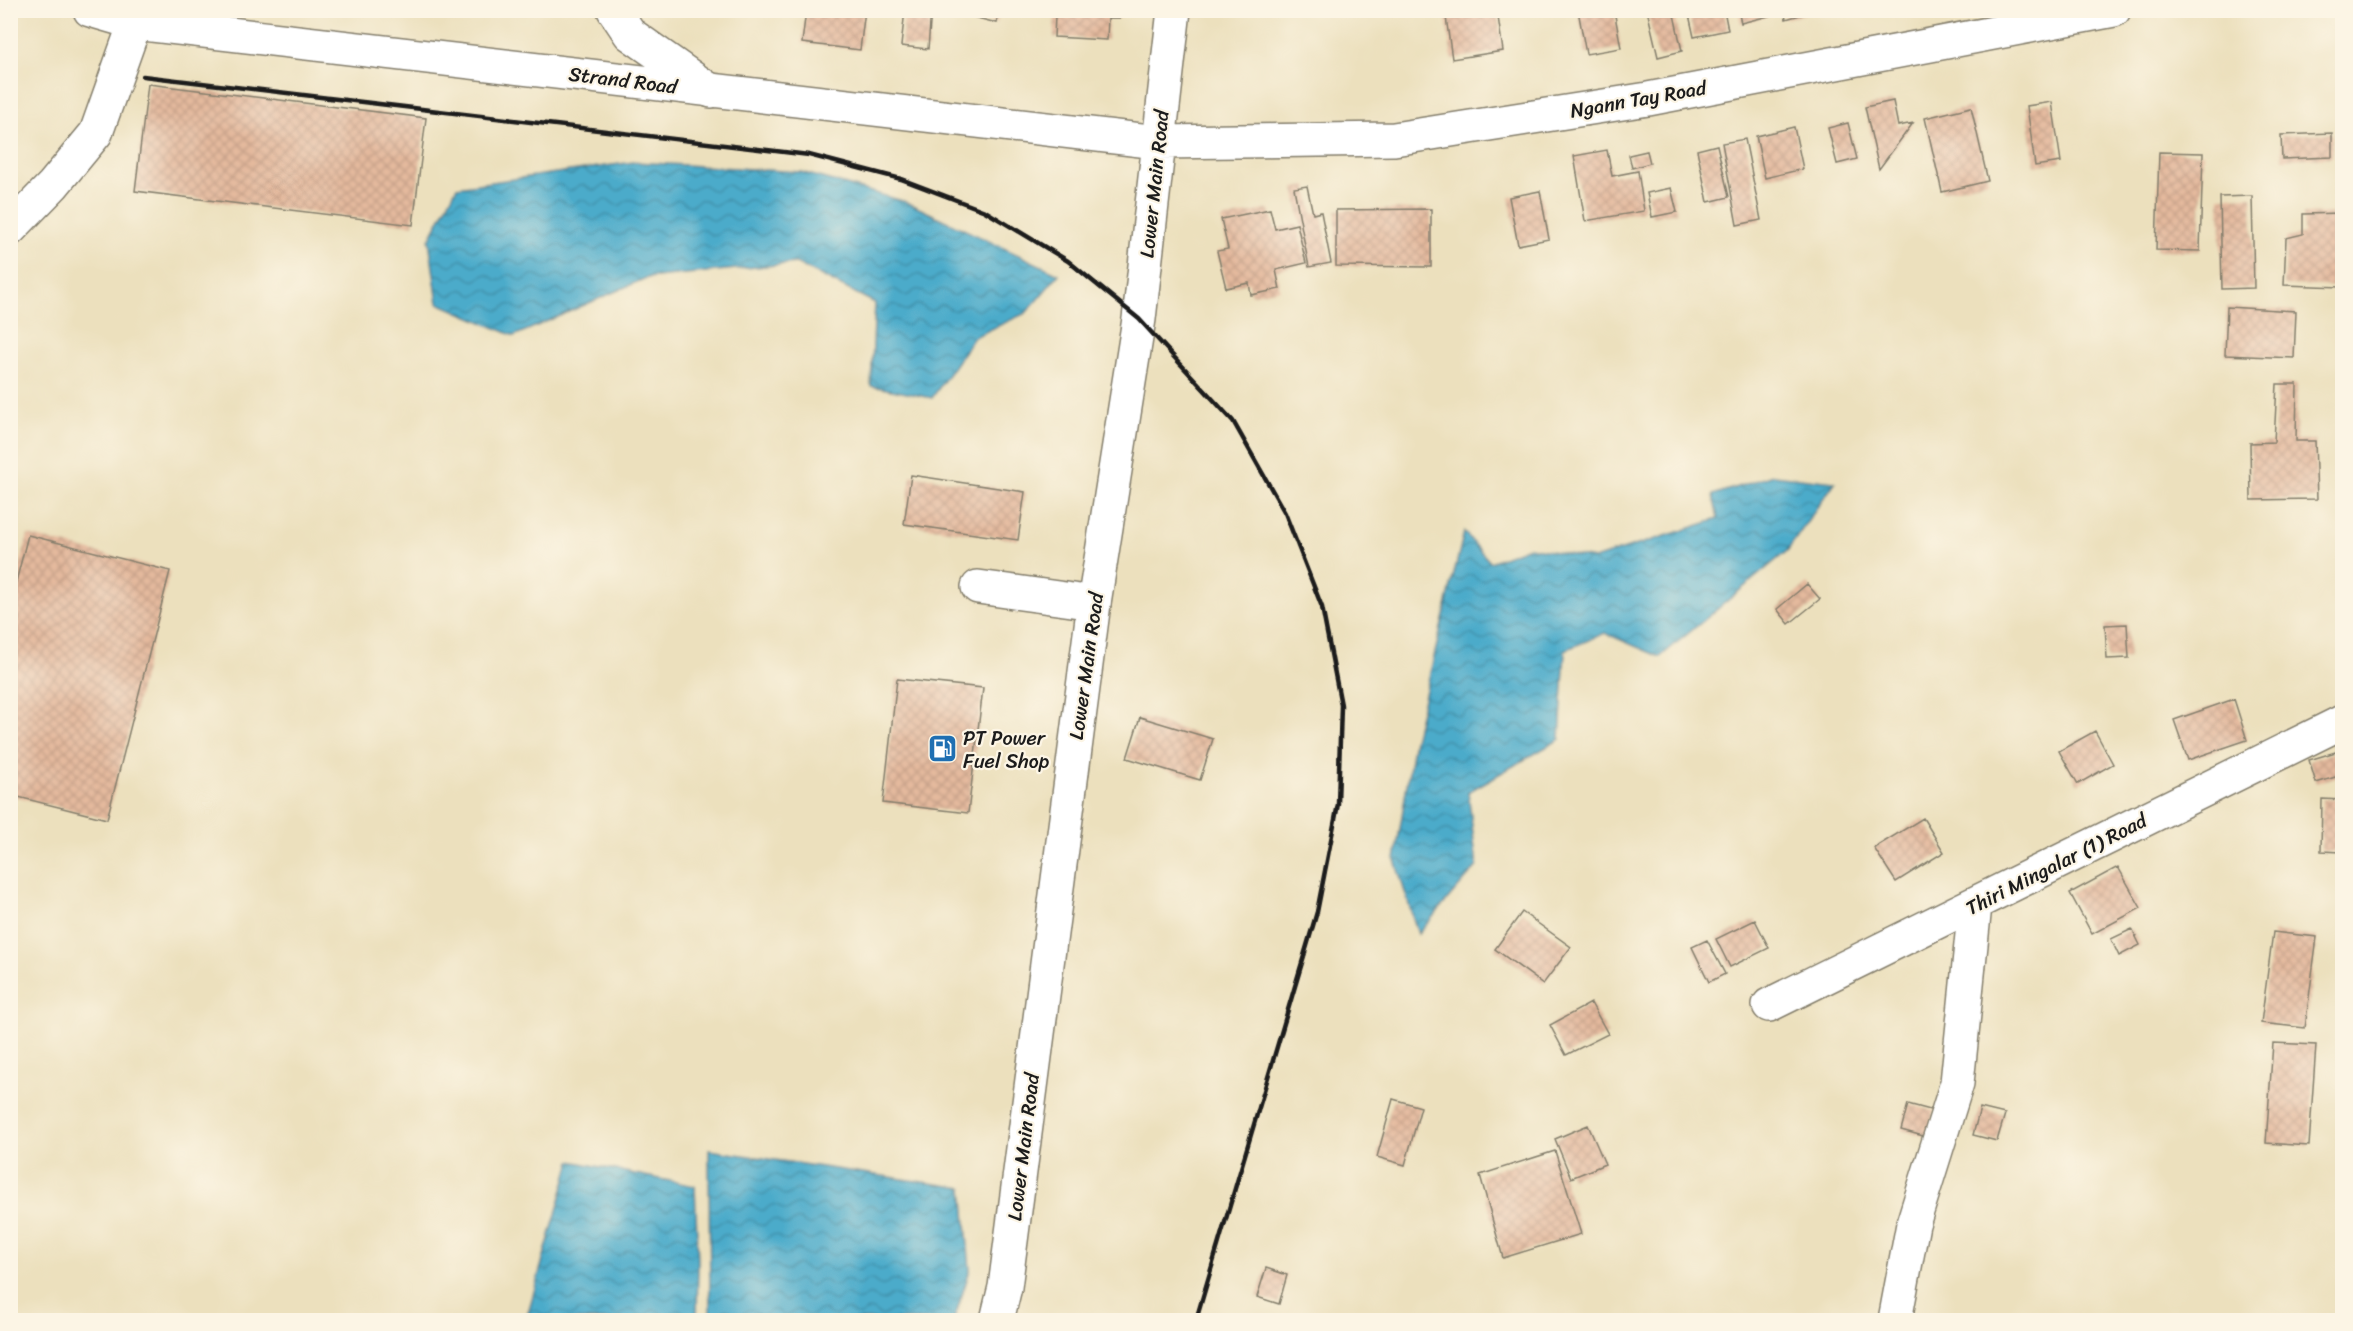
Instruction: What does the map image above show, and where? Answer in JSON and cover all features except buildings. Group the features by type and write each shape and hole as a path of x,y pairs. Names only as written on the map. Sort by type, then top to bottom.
{"main road":[{"name":"Strand Road","path":"90,10 135,24 1158,142"},
{"path":"614,10 630,34 711,91"},
{"name":"Lower Main Road","path":"997,1320 1005,1287 1094,603 1139,319 1174,10"},
{"name":"Ngann Tay Road","path":"1158,142 1394,139 1648,99 2114,10"},
{"path":"10,230 53,185 96,133 135,24"},
{"path":"978,587 1094,603"},
{"name":"Thiri Mingalar (1) Road","path":"1769,1005 2343,722"},
{"path":"1894,1320 1913,1224 1957,1083 1975,905"}],"water":[{"path":"634,162 801,172 906,202 1059,274 1026,313 974,337 932,398 871,386 875,303 796,263 646,278 514,336 438,303 429,240 457,187"},
{"path":"1773,475 1835,482 1787,551 1660,657 1605,633 1565,650 1560,739 1468,792 1477,866 1418,934 1395,860 1414,740 1464,532 1490,562 1529,547 1594,559 1718,519 1713,495"},
{"path":"709,1150 963,1188 970,1270 954,1320 710,1320"},
{"path":"571,1161 695,1186 698,1262 697,1320 526,1320"}],"railway":[{"path":"143,76 809,155 901,179 985,211 1068,261 1139,319 1233,421 1285,513 1322,607 1341,705 1338,804 1317,912 1196,1320"}],"place":[{"name":"PT Power Fuel Shop","path":"942,749"}]}
